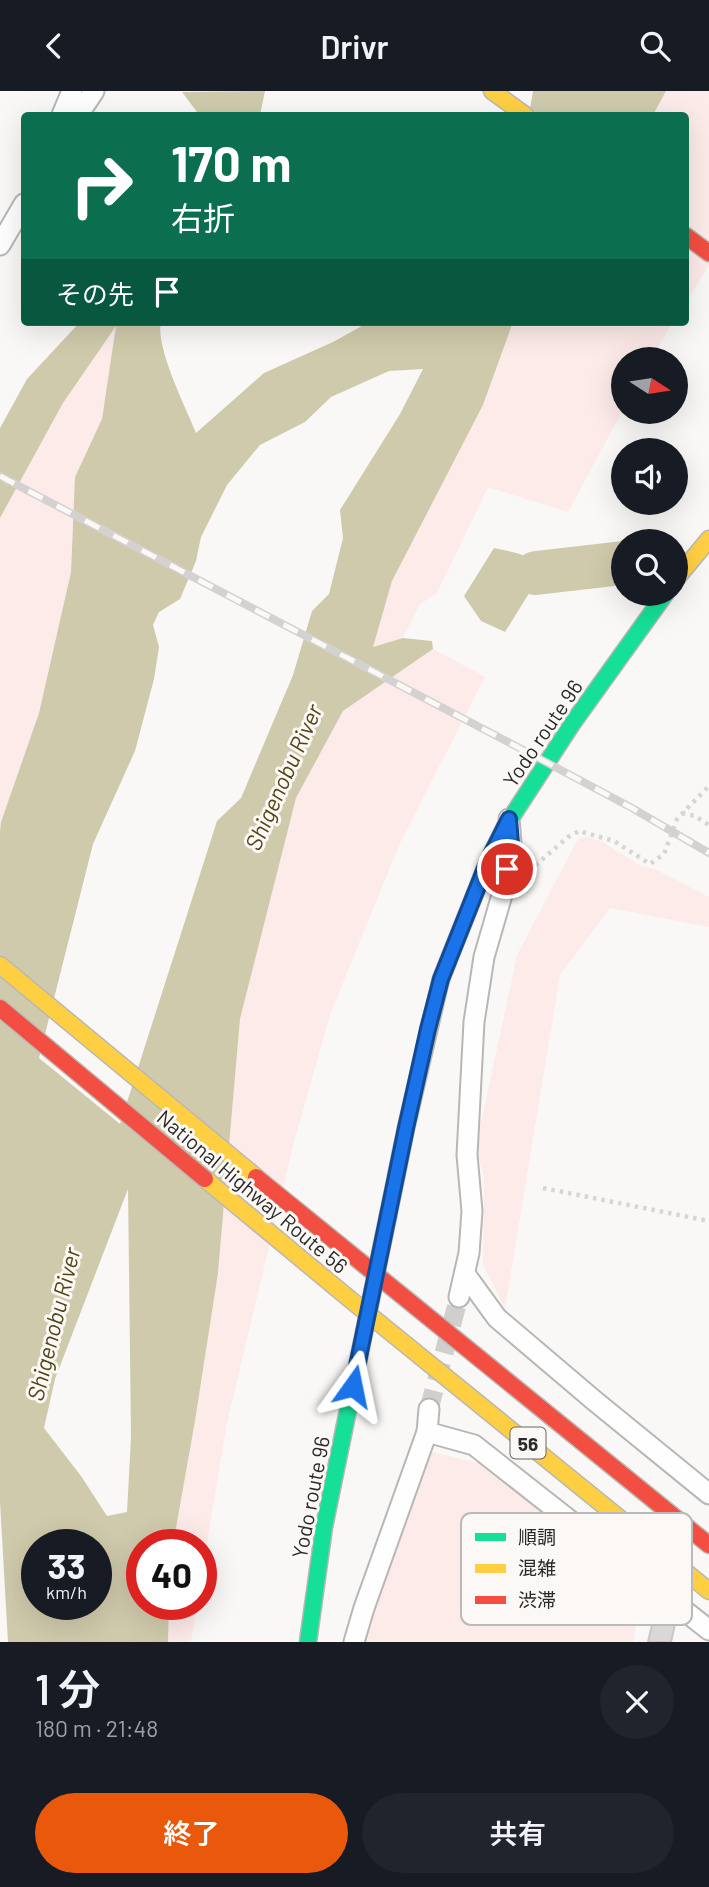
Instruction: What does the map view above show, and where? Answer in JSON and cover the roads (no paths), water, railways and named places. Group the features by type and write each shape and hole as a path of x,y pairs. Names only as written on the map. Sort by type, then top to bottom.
{"main road":[{"path":"492,91 521,112"},
{"path":"689,238 709,253"},
{"path":"688,564 709,539"},
{"name":"Yodo route 96","path":"308,1642 324,1527 375,1275 425,1041 441,979 488,861 509,819 572,724 657,606"},
{"name":"National Highway Route 56","path":"0,964 375,1275 671,1513"},
{"name":"National Highway Route 56","path":"0,1008 346,1296 613,1513"},
{"name":"National Highway Route 56","path":"692,1531 709,1545"},
{"name":"National Highway Route 56","path":"692,1577 709,1591"}],"street":[{"path":"63,112 72,91"},
{"path":"80,112 94,91"},
{"path":"0,245 21,209"},
{"path":"459,1297 465,1274 472,1211 467,1155 474,1022 484,957 502,895 511,843 509,819"},
{"path":"465,1274 497,1318 709,1494"},
{"path":"354,1642 427,1432 429,1409"},
{"path":"427,1432 474,1445 560,1513"},
{"path":"692,1617 709,1630"}],"water":[{"path":"265,91 261,112 197,112 182,92"},
{"path":"533,91 666,91 655,112 530,112"},
{"path":"76,326 116,326 63,403 0,518 0,428 27,379"},
{"name":"Shigenobu River","path":"116,326 161,326 167,362 196,433 264,373 362,326 512,326 483,405 392,581 373,647 403,638 432,641 433,649 343,711 296,798 240,1019 218,1273 176,1529 126,1529 126,1620 169,1620 168,1642 8,1642 0,1502 0,831 39,713 71,572 75,477 102,419","holes":["423,369 400,414 340,510 343,538 329,594 312,611 293,675 241,798 217,821 120,1124 39,1058 93,844 135,751 154,679 159,647 153,625 159,612 180,599 196,561 201,537 227,485 260,445 305,422 331,397 389,371","128,1189 131,1437 127,1512 107,1516 81,1476 44,1428 55,1379"]},
{"path":"494,548 528,558 536,571 536,582 505,632 481,621 464,596"}],"waterway":[{"path":"536,573 611,564"}],"tunnel":[{"path":"429,1409 459,1297"}],"railway":[{"path":"0,476 529,753 709,853"}]}
